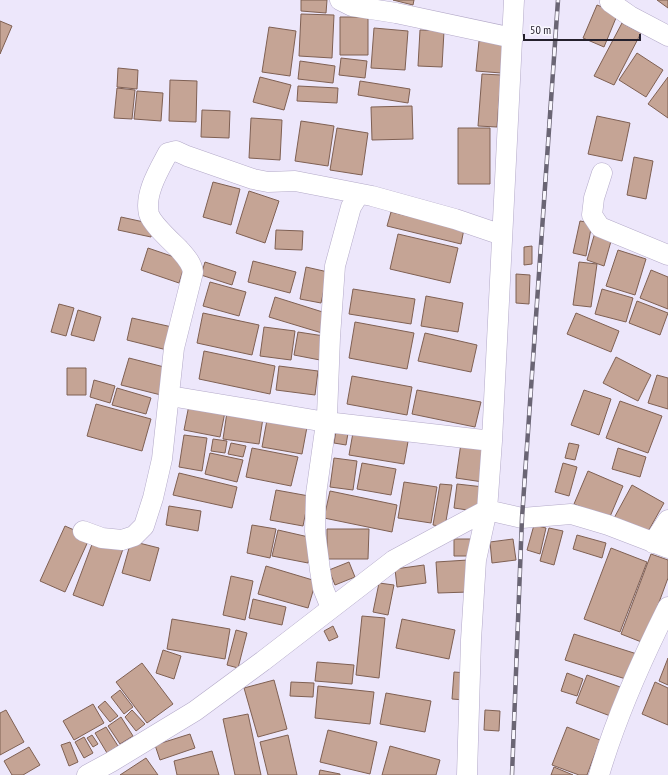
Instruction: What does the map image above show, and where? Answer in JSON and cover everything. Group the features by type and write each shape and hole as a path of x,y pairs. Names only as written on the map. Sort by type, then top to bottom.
{"street":[{"path":"340,0 352,6 396,13 513,38"},
{"path":"467,775 471,640 476,560 487,510 492,441 514,0"},
{"path":"610,2 630,16 668,36"},
{"path":"83,531 102,538 122,540 134,536 144,526 153,498 162,459 174,348 193,272 192,266 184,254 149,215 148,205 151,190 168,153 176,151 253,179 268,182 295,181 359,194 455,219 502,235"},
{"path":"602,173 594,198 592,215 600,226 668,255"},
{"path":"331,608 323,588 315,531 316,494 326,422 335,266 351,207 359,194"},
{"path":"170,396 326,422 492,441"},
{"path":"88,775 195,711 263,661 394,560 487,510 522,518 571,514 608,525 661,546 668,520"},
{"path":"599,775 606,752 626,700 668,607"}],"building":[{"path":"301,0 327,0 326,13 301,11"},
{"path":"393,0 414,0 413,5"},
{"path":"657,0 668,0 668,8"},
{"path":"597,5 618,13 604,47 583,38"},
{"path":"301,14 334,15 332,58 299,56"},
{"path":"340,17 368,17 368,55 340,55"},
{"path":"0,21 12,26 0,54"},
{"path":"622,23 641,33 614,85 594,76"},
{"path":"269,27 296,31 290,76 262,72"},
{"path":"374,28 408,31 405,70 371,68"},
{"path":"420,30 444,31 442,67 418,66"},
{"path":"479,41 504,43 501,73 476,71"},
{"path":"637,53 663,70 646,97 619,80"},
{"path":"341,58 367,61 365,78 339,75"},
{"path":"300,61 335,66 333,83 298,79"},
{"path":"118,68 138,70 137,89 117,87"},
{"path":"482,74 501,75 497,127 478,126"},
{"path":"260,77 291,85 284,110 253,102"},
{"path":"668,77 668,118 648,104"},
{"path":"170,80 197,81 196,122 169,121"},
{"path":"360,81 410,89 408,103 358,95"},
{"path":"298,86 338,88 337,103 297,101"},
{"path":"117,88 135,90 132,119 114,118"},
{"path":"137,91 163,93 161,121 134,119"},
{"path":"412,106 413,139 372,140 371,107"},
{"path":"202,110 230,111 229,138 201,137"},
{"path":"597,116 630,123 622,161 588,154"},
{"path":"251,118 282,120 280,160 249,158"},
{"path":"301,121 334,126 328,166 295,161"},
{"path":"337,128 368,133 362,175 330,170"},
{"path":"458,128 490,128 490,184 458,184"},
{"path":"634,157 653,161 646,199 627,195"},
{"path":"213,182 240,189 231,225 203,217"},
{"path":"249,191 279,201 265,243 236,233"},
{"path":"391,212 464,229 461,244 387,226"},
{"path":"121,217 153,224 151,237 118,230"},
{"path":"580,221 592,223 586,256 573,253"},
{"path":"596,229 613,234 604,266 587,260"},
{"path":"276,230 303,231 302,250 275,249"},
{"path":"398,234 458,248 450,283 390,269"},
{"path":"532,246 532,264 524,265 524,247"},
{"path":"148,248 186,261 179,283 141,270"},
{"path":"618,250 646,259 635,295 606,286"},
{"path":"253,261 296,272 290,293 248,282"},
{"path":"205,262 236,272 232,285 201,275"},
{"path":"579,262 597,264 591,307 573,305"},
{"path":"306,267 328,272 321,303 300,299"},
{"path":"651,270 668,277 668,309 640,298"},
{"path":"516,274 530,275 529,304 516,303"},
{"path":"210,282 246,292 239,316 203,306"},
{"path":"353,289 415,299 411,324 349,314"},
{"path":"602,289 633,298 626,322 595,314"},
{"path":"426,296 463,303 458,332 421,326"},
{"path":"275,297 329,314 322,333 269,317"},
{"path":"637,301 668,313 660,335 629,323"},
{"path":"59,304 74,308 66,336 51,332"},
{"path":"78,310 101,317 94,341 71,335"},
{"path":"203,313 259,325 252,355 197,343"},
{"path":"576,313 619,331 611,352 567,334"},
{"path":"132,318 172,327 167,350 127,340"},
{"path":"355,322 414,333 407,369 349,358"},
{"path":"264,327 295,331 291,360 260,356"},
{"path":"298,332 324,336 320,360 294,355"},
{"path":"425,333 477,345 471,372 418,361"},
{"path":"204,351 275,366 270,394 199,379"},
{"path":"616,357 651,375 638,401 603,383"},
{"path":"129,358 168,368 161,395 121,385"},
{"path":"279,366 318,371 315,395 276,390"},
{"path":"67,368 86,368 86,395 67,395"},
{"path":"657,375 668,378 668,409 648,403"},
{"path":"352,376 412,387 407,415 347,404"},
{"path":"94,380 115,386 110,403 90,397"},
{"path":"117,388 151,398 146,414 112,405"},
{"path":"417,390 481,402 475,427 412,414"},
{"path":"584,390 611,399 599,435 571,425"},
{"path":"620,401 662,416 648,453 606,438"},
{"path":"96,404 151,419 142,451 87,436"},
{"path":"189,405 225,412 220,437 184,430"},
{"path":"227,412 263,418 259,444 223,439"},
{"path":"267,420 307,427 302,454 262,447"},
{"path":"337,425 349,427 346,445 334,443"},
{"path":"354,427 409,436 404,464 349,455"},
{"path":"184,435 207,438 202,471 179,467"},
{"path":"213,439 227,441 225,453 211,451"},
{"path":"231,443 246,446 243,457 228,454"},
{"path":"461,443 488,447 483,482 456,478"},
{"path":"569,443 579,445 575,460 565,458"},
{"path":"252,448 298,457 291,486 246,477"},
{"path":"618,448 646,457 640,477 612,469"},
{"path":"210,453 243,460 237,482 205,474"},
{"path":"334,458 357,461 353,490 330,487"},
{"path":"362,463 396,469 391,495 357,489"},
{"path":"563,463 577,467 569,496 555,492"},
{"path":"588,471 623,486 609,519 574,504"},
{"path":"179,473 237,487 232,508 173,495"},
{"path":"404,482 437,487 431,523 398,518"},
{"path":"440,484 452,485 445,527 433,525"},
{"path":"457,484 484,487 481,512 454,508"},
{"path":"632,485 664,503 645,537 613,520"},
{"path":"276,490 309,496 303,526 270,520"},
{"path":"330,491 397,505 392,532 324,518"},
{"path":"169,506 201,511 198,531 166,525"},
{"path":"252,525 276,529 270,558 247,553"},
{"path":"534,525 546,528 540,554 527,550"},
{"path":"65,526 90,537 65,592 40,581"},
{"path":"549,528 563,531 554,565 540,561"},
{"path":"327,529 369,529 368,559 327,559"},
{"path":"278,530 313,538 308,563 272,556"},
{"path":"577,535 606,543 602,558 573,549"},
{"path":"94,539 123,549 103,606 73,595"},
{"path":"454,539 474,539 475,556 454,556"},
{"path":"513,539 516,560 492,563 490,542"},
{"path":"131,541 159,548 150,581 122,573"},
{"path":"611,548 647,562 620,632 584,619"},
{"path":"651,554 668,560 668,578 644,643 621,634"},
{"path":"468,560 469,592 438,593 436,562"},
{"path":"349,562 355,577 335,585 329,570"},
{"path":"424,565 426,583 397,587 395,569"},
{"path":"266,566 316,581 308,608 258,594"},
{"path":"231,576 253,581 245,620 223,615"},
{"path":"379,583 394,585 388,615 373,612"},
{"path":"253,599 286,607 282,625 249,618"},
{"path":"362,616 385,618 379,678 356,675"},
{"path":"172,619 230,629 225,659 167,649"},
{"path":"402,619 455,630 449,659 396,648"},
{"path":"333,626 338,637 329,641 324,631"},
{"path":"236,630 247,633 238,668 227,665"},
{"path":"574,634 637,654 629,680 565,660"},
{"path":"163,650 181,656 174,679 156,673"},
{"path":"668,658 668,685 659,681"},
{"path":"317,662 354,665 352,684 315,681"},
{"path":"142,663 173,704 147,723 116,682"},
{"path":"454,672 467,673 465,700 452,699"},
{"path":"567,673 583,679 577,696 561,691"},
{"path":"587,675 623,688 613,717 576,703"},
{"path":"274,680 287,729 258,737 244,688"},
{"path":"291,682 314,683 313,697 290,696"},
{"path":"655,682 668,688 668,725 642,714"},
{"path":"318,686 374,692 370,724 315,718"},
{"path":"120,690 133,707 124,714 111,697"},
{"path":"386,693 431,701 425,732 380,724"},
{"path":"105,701 118,716 110,722 98,707"},
{"path":"93,704 104,723 74,740 63,721"},
{"path":"6,710 24,742 0,755 0,713"},
{"path":"132,710 145,724 136,731 125,717"},
{"path":"485,710 500,711 499,731 484,730"},
{"path":"248,714 261,775 235,775 223,719"},
{"path":"121,717 133,736 120,744 108,726"},
{"path":"106,727 118,746 107,753 95,733"},
{"path":"567,727 600,740 587,775 579,775 552,765"},
{"path":"328,730 377,742 370,774 320,762"},
{"path":"190,734 195,748 160,760 155,745"},
{"path":"92,735 98,744 93,747 87,738"},
{"path":"288,735 297,775 268,775 260,742"},
{"path":"84,737 93,753 84,758 75,742"},
{"path":"70,742 78,762 69,766 61,745"},
{"path":"390,746 440,760 436,775 382,775"},
{"path":"29,747 40,765 23,775 12,775 4,761"},
{"path":"212,751 219,775 177,775 174,761"},
{"path":"146,758 158,775 120,775"},
{"path":"554,767 573,775 551,775"},
{"path":"320,770 340,774 340,775 319,775"}],"railway":[{"path":"512,775 522,518 558,0"}]}
